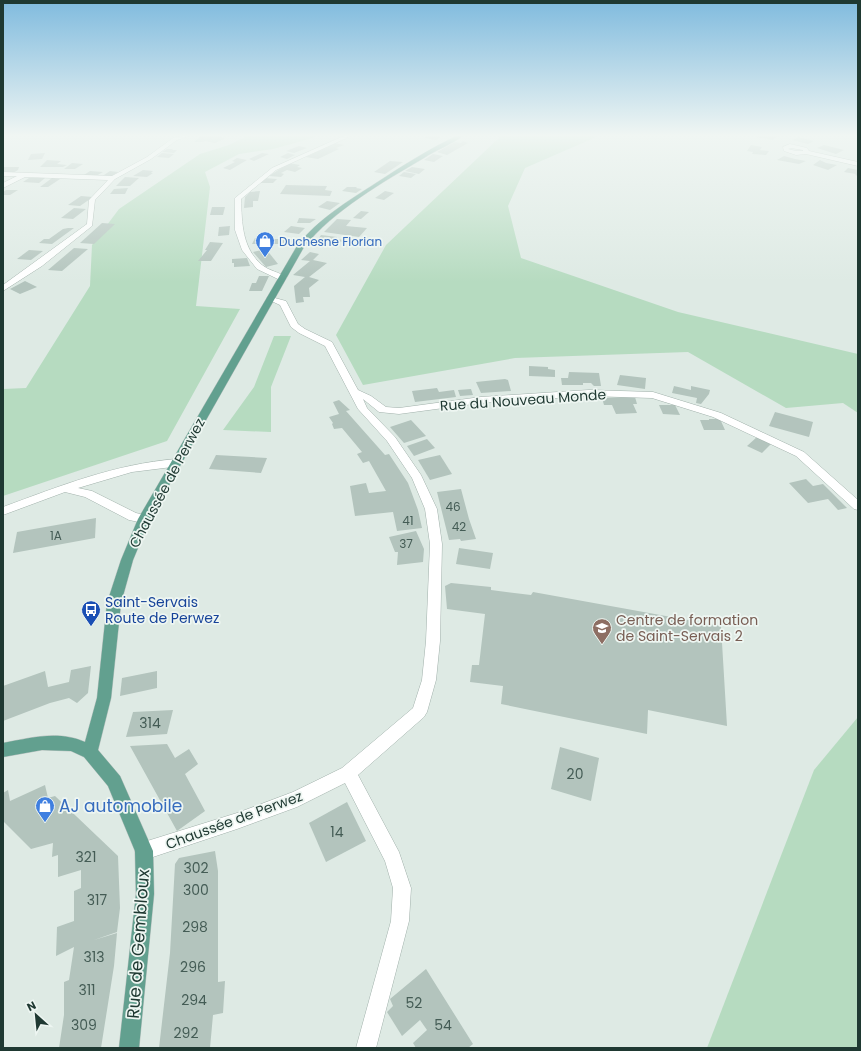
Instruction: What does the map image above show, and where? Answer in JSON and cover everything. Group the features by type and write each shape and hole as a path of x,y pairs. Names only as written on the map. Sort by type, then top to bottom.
{"main road":[{"name":"Chaussée de Perwez","path":"90,752 104,698 108,646 114,603 127,560 144,520 301,246 311,232 324,221 380,184"},
{"name":"Rue de Gembloux","path":"3,750 42,743 58,743 72,744 90,752 114,781 144,851 145,894 129,1048"}],"street":[{"path":"3,290 90,225 92,200 107,184"},
{"path":"255,184 238,198 239,230 246,250 260,267 283,278"},
{"name":"Chaussée de Perwez","path":"144,851 238,821 290,801 348,773 419,712 429,680 433,641 436,544 431,509 417,478 391,439 363,409 330,344 302,331 294,325 283,303 271,299"},
{"name":"Rue du Nouveau Monde","path":"354,392 368,398 383,410 399,411 481,400 589,392 653,396 717,415 800,454 858,506"},
{"path":"3,511 121,470 152,464 176,463"},
{"path":"67,489 88,494 133,517 144,520"},
{"path":"348,773 393,858 402,888 400,921 366,1048"}],"green space":[{"path":"156,184 209,184 210,187 196,306 240,309 167,441 3,496 3,389 26,388 90,286 92,245 119,209"},
{"path":"450,184 518,184 508,206 521,258 678,312 858,354 858,413 843,403 786,408 688,352 515,358 363,385 336,335 386,245"},
{"path":"274,336 291,336 271,387 271,432 223,430 254,387"},
{"path":"858,717 858,1048 707,1048 814,770"}],"building":[{"path":"44,184 52,184 48,187 40,187"},
{"path":"118,184 132,184 130,186 116,186"},
{"path":"286,185 327,186 325,190 332,191 330,196 280,194"},
{"path":"347,187 357,187 356,188 362,189 356,193 342,191"},
{"path":"128,188 125,194 110,194 114,189"},
{"path":"6,190 18,190 10,195 3,195 3,192"},
{"path":"260,191 258,201 253,201 253,207 244,208 245,197 250,192"},
{"path":"385,191 394,193 384,200 375,198"},
{"path":"81,196 93,197 80,206 68,205"},
{"path":"327,201 340,203 330,210 318,207"},
{"path":"212,207 225,207 223,215 210,215"},
{"path":"74,208 86,209 73,219 61,218"},
{"path":"361,211 369,212 361,219 353,218"},
{"path":"299,218 316,219 310,223 297,223"},
{"path":"337,219 351,220 346,226 367,228 359,237 324,232"},
{"path":"102,223 115,224 94,244 80,243"},
{"path":"230,226 229,235 218,236 219,227"},
{"path":"291,226 305,228 299,234 284,232"},
{"path":"74,228 52,244 39,243 44,239 49,239 63,229"},
{"path":"321,235 337,237 336,239 345,240 343,242 319,238"},
{"path":"255,238 294,239 291,244 252,244"},
{"path":"210,242 223,243 211,261 198,261 207,250 205,250"},
{"path":"74,248 88,249 62,271 48,270"},
{"path":"266,249 278,264 266,267 253,252"},
{"path":"29,250 43,251 31,260 17,259"},
{"path":"310,252 319,254 313,260 327,263 309,277 319,280 309,288 310,297 303,297 304,302 296,303 294,286 305,277 293,275 310,261 301,260"},
{"path":"247,258 250,266 234,267 234,263 232,263 232,259"},
{"path":"259,276 269,276 262,291 249,291 252,283 256,283"},
{"path":"25,281 37,287 20,294 10,289"},
{"path":"529,366 548,367 548,369 555,370 555,377 529,376"},
{"path":"569,372 599,373 601,386 594,386 591,383 583,383 583,385 562,385 561,378 568,378"},
{"path":"620,375 646,378 645,389 617,385"},
{"path":"508,380 511,391 481,393 476,382"},
{"path":"674,386 691,390 691,386 710,390 709,394 701,404 696,403 697,398 672,393"},
{"path":"437,388 439,392 454,390 456,397 415,402 412,391"},
{"path":"471,389 473,395 460,396 458,390"},
{"path":"635,397 637,404 633,404 637,413 616,414 612,405 604,405 602,398"},
{"path":"339,400 350,410 346,411 385,455 389,454 408,483 418,510 422,528 397,531 393,512 355,516 350,486 366,483 369,493 386,491 369,461 363,463 357,454 362,452 342,428 334,429 333,423 329,417 339,414 333,402"},
{"path":"659,405 675,405 680,415 663,414"},
{"path":"775,412 813,422 809,437 769,426"},
{"path":"720,419 725,430 704,430 700,420"},
{"path":"411,420 426,436 404,443 390,427"},
{"path":"757,437 772,443 762,453 747,446"},
{"path":"427,439 435,448 414,456 407,446"},
{"path":"216,455 267,458 261,473 209,469"},
{"path":"440,455 452,474 430,480 418,460"},
{"path":"806,479 813,486 823,484 847,508 838,510 828,499 808,503 789,483"},
{"path":"461,489 476,539 461,541 460,539 449,540 437,492"},
{"path":"96,518 95,538 13,553 17,532"},
{"path":"416,531 424,549 423,562 397,565 398,552 395,552 389,537"},
{"path":"459,548 493,553 490,569 456,564"},
{"name":"Centre de formation de Saint-Servais 2","path":"451,583 491,587 491,590 531,595 533,592 721,626 727,726 648,710 647,734 501,704 503,686 470,682 472,665 479,665 485,614 447,609 445,586"},
{"path":"91,666 88,693 77,703 69,698 50,703 3,721 3,686 45,671 48,687 69,682 71,670"},
{"path":"157,671 157,688 120,696 122,678"},
{"path":"173,710 167,734 126,737 133,712"},
{"path":"167,744 175,758 189,749 198,764 185,774 205,811 177,831 130,746"},
{"path":"560,747 599,758 591,801 551,789"},
{"path":"45,785 48,798 55,796 118,856 120,908 117,932 94,940 117,933 114,966 101,1048 59,1048 64,1015 64,982 69,980 74,947 56,956 57,927 74,921 74,891 81,888 81,870 58,877 58,855 52,857 53,843 31,849 3,821 3,793 8,790 10,801"},
{"path":"347,802 366,841 326,862 309,823"},
{"path":"215,851 218,871 218,982 225,981 223,1013 213,1015 210,1048 159,1048 170,953 175,864 179,858"},
{"path":"426,969 473,1044 468,1048 416,1048 413,1043 427,1030 420,1020 402,1036 387,1012 393,1006 390,999"}],"place":[{"name":"Duchesne Florian","path":"265,258"},
{"name":"Saint-Servais Route de Perwez","path":"91,627"},
{"name":"Centre de formation de Saint-Servais 2","path":"602,645"},
{"name":"AJ automobile","path":"45,823"}]}
